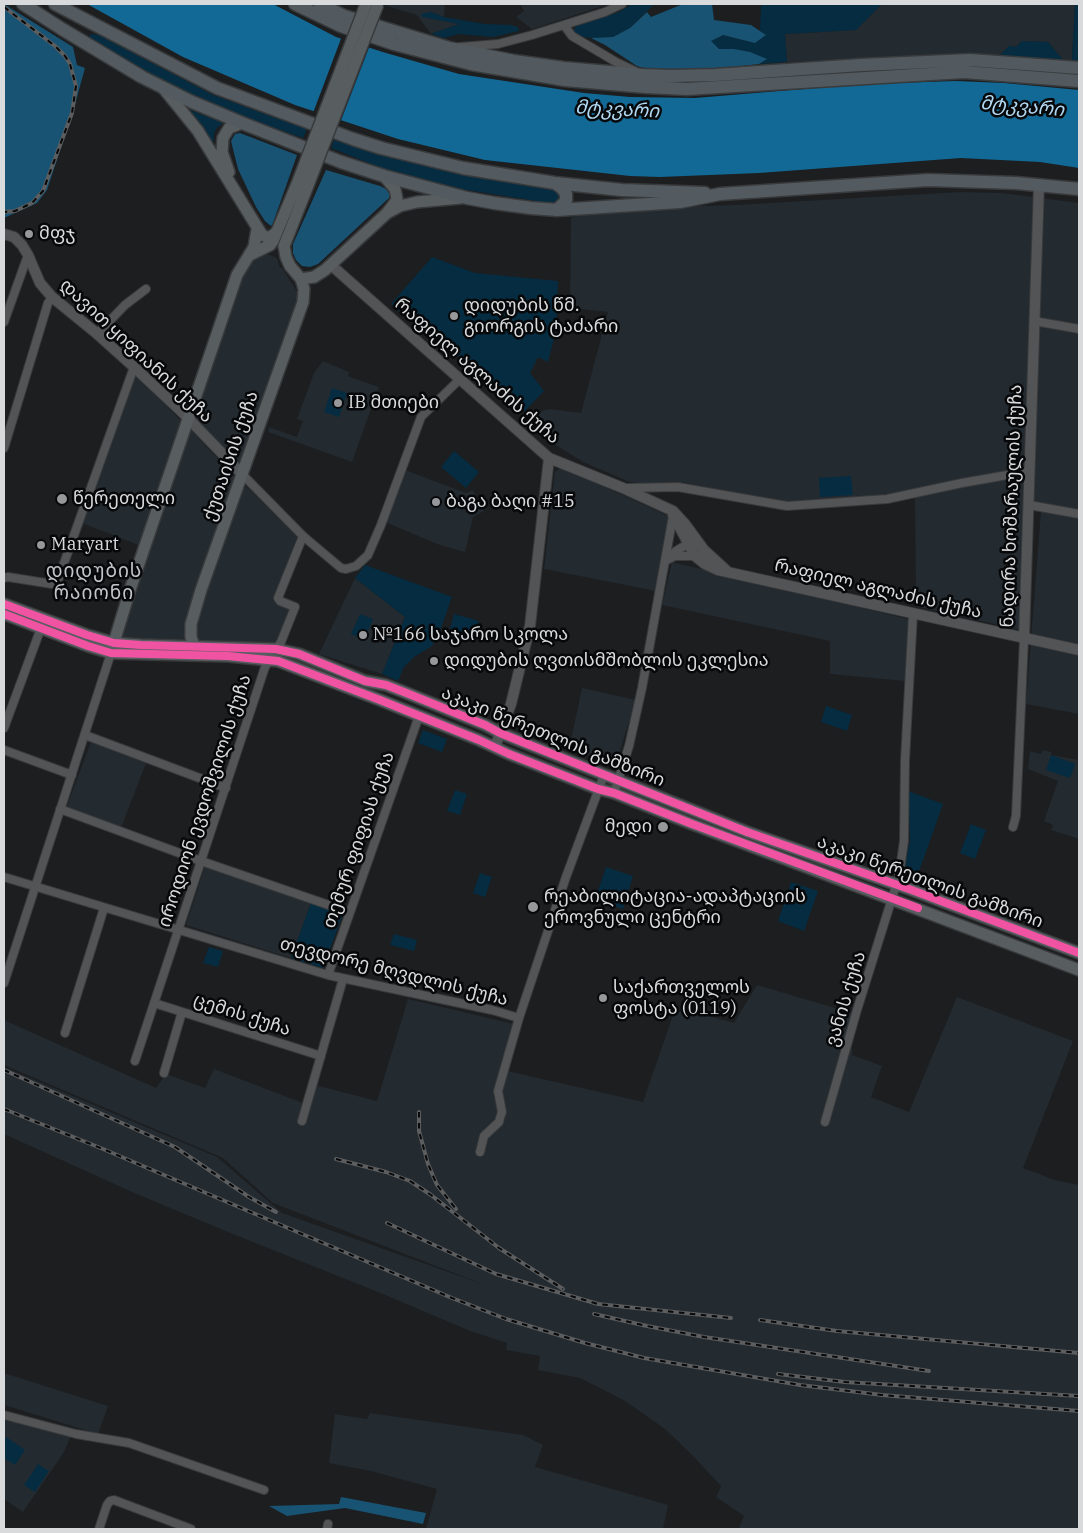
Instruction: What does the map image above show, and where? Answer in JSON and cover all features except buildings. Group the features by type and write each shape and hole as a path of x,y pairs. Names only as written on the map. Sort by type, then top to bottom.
{"highway":[{"path":"295,4 341,26 394,44 471,64 565,80 687,89 964,72 1079,81"},
{"path":"320,4 344,16 448,48 514,61 564,68 643,75 715,75 970,60 1079,68"}],"main road":[{"path":"23,4 91,47 163,88 242,123 341,162 384,176 467,198 557,210 680,202 720,194"},
{"path":"55,4 216,88 353,139 419,158 500,174 588,187 720,194 928,180 1039,184 1079,189"},
{"path":"366,4 302,186 284,246 286,258 290,266 301,279 314,277 332,265 388,213 400,206 417,202 467,198"},
{"path":"250,255 270,245 302,186 378,4"},
{"path":"91,47 84,34 89,27 97,25"},
{"path":"163,88 192,122 235,188 257,229 262,235 269,238 277,232"},
{"path":"235,188 225,162 222,145 226,131 242,123"},
{"path":"384,176 393,185 396,194 394,204 388,213"},
{"path":"555,183 566,194 566,200 557,210"},
{"path":"588,187 580,190 576,197 579,204 588,208"},
{"path":"112,648 188,418 238,275 254,247 257,229"},
{"name":"ქუთაისის ქუჩა","path":"194,646 191,637 191,624 303,302 304,289 301,279"},
{"name":"აკაკი წერეთლის გამზირი","path":"4,604 87,635 112,648 141,645 194,646 276,649 299,654 365,681 386,685 747,832 898,884 1079,953"},
{"name":"აკაკი წერეთლის გამზირი","path":"4,614 41,628 112,648 269,660 293,666 598,789 1079,970"}],"street":[{"path":"448,48 498,44 564,25 622,4"},
{"path":"564,25 572,36 616,62 643,75"},
{"name":"ნადირა ხოშარაულის ქუჩა","path":"1013,827 1016,816 1024,639 1039,184"},
{"name":"დავით ყიფიანის ქუჩა","path":"4,234 14,237 28,255 40,283 52,297 134,367 188,418 303,536 341,568 346,569 356,566 366,557 381,525 419,421 427,410 460,379"},
{"path":"4,322 28,255"},
{"name":"რაფიელ აგლაძის ქუჩა","path":"332,265 549,458 623,488 671,512 700,553 728,572 1079,650"},
{"path":"97,334 125,305 146,289"},
{"path":"4,448 48,303 52,297"},
{"path":"1034,320 1079,329"},
{"path":"4,578 52,584 58,580 134,367"},
{"path":"495,747 511,704 530,626 549,458"},
{"path":"623,488 678,487 787,506 887,499 1030,471"},
{"path":"1028,505 1079,514"},
{"path":"614,794 629,746 649,653 665,561 671,512"},
{"name":"იროდიონ ევდოშვილის ქუჩა","path":"135,1061 269,660 281,642 294,607 280,601 278,598 303,536"},
{"path":"665,561 670,555 692,542"},
{"path":"665,561 676,556 700,553"},
{"name":"ვანის ქუჩა","path":"825,1122 857,1010 898,884 904,841 905,760 913,614"},
{"path":"4,728 41,628"},
{"path":"4,984 112,648"},
{"name":"თემურ ფიფიას ქუჩა","path":"328,975 419,716"},
{"path":"85,735 226,788"},
{"path":"4,750 72,775"},
{"path":"480,1152 484,1136 499,1122 502,1112 498,1091 519,1018 566,877 604,775"},
{"path":"60,809 201,862 350,912"},
{"name":"თევდორე მღვდლის ქუჩა","path":"4,877 328,975 492,1010 519,1018"},
{"path":"65,1033 104,908"},
{"path":"302,1122 343,979"},
{"name":"ცემის ქუჩა","path":"154,1003 321,1056"},
{"path":"164,1074 182,1012"},
{"path":"4,1415 76,1434 129,1443 264,1490"},
{"path":"99,1529 107,1505 110,1501 114,1500 190,1529"}],"shaded area":[{"path":"4,4 73,47 77,65 85,68 47,190 37,203 4,218"},
{"path":"388,4 445,4 444,17 431,12 460,24 431,34 417,15 387,6"},
{"path":"520,4 609,4 532,29 516,17 524,11"},
{"path":"632,4 654,4 630,28 613,37 591,38 576,36 573,32 576,26 619,12"},
{"path":"683,4 712,4 714,20 751,25 766,35 755,43 723,35 711,41 719,49 750,52 767,59 759,64 726,68 652,70 637,66 591,38 613,37 630,28 647,12 651,17"},
{"path":"761,4 882,4 856,30 785,34 787,62 759,64 766,60 734,49 719,49 710,41 723,35 755,43 766,35 760,31"},
{"path":"882,4 1075,4 1072,60 1064,61 1048,42 1022,41 1016,47 1009,46 999,56 787,62 785,34 855,30"},
{"path":"1075,4 1079,4 1079,61 1072,60"},
{"path":"431,12 444,17 485,24 511,25 518,27 519,31 493,37 459,34 444,38 431,34 459,24 422,17 421,14"},
{"path":"91,34 99,35 213,95 307,129 303,138 208,105 173,88 99,45 90,39 89,36"},
{"path":"1022,41 1048,42 1064,61 999,56 1009,46 1016,47"},
{"path":"185,108 223,123 216,129 213,146"},
{"path":"240,133 297,155 271,226 265,221 256,207 238,169 231,141 235,134"},
{"path":"334,139 427,166 487,178 556,188 563,196 556,203 549,203 461,189 389,171 331,148"},
{"path":"326,170 380,186 390,194 389,198 318,264 310,267 302,266 296,260 293,253 293,244"},
{"path":"960,192 1002,193 1079,203 1079,510 1025,499 1021,630 916,606 915,492 785,504 682,482 680,485 656,487 627,481 583,462 527,427 542,411 550,409 581,413 608,312 570,308 571,218 597,209 736,205"},
{"path":"261,254 277,258 280,268 282,268 298,293 297,298 299,299 240,465 195,419 195,414 245,269"},
{"path":"432,257 475,273 558,281 556,331 548,362 538,357 530,373 544,391 525,411 391,304"},
{"name":"IB მთიები","path":"323,361 349,372 348,376 379,387 352,462 268,432 269,427 297,437 303,421 297,419 314,373"},
{"path":"137,375 182,422 141,546 82,523 134,376"},
{"path":"332,388 347,393 339,417 324,412"},
{"path":"192,431 238,481 184,639 180,641 122,640 119,637 189,432"},
{"path":"454,451 479,472 466,488 441,467"},
{"path":"562,467 670,517 656,591 544,569 555,472"},
{"name":"ბაგა ბაღი #15","path":"405,470 466,493 473,490 484,511 473,517 465,552 440,545 385,522"},
{"path":"851,476 853,495 820,497 819,478"},
{"path":"247,487 297,537 274,598 275,601 291,608 278,643 198,640 194,626 243,488"},
{"path":"1041,511 1079,518 1079,714 1026,704"},
{"path":"672,562 908,619 905,681 830,674 830,641 662,605"},
{"path":"365,565 452,597 441,628 432,646 414,657 404,667 398,681 382,674 405,617 355,578"},
{"name":"№166 საჯარო სკოლა","path":"355,578 405,617 382,674 319,654"},
{"path":"360,614 373,619 364,640 351,634"},
{"path":"454,614 479,621 475,636 450,629"},
{"path":"582,688 636,700 615,766 569,749"},
{"path":"826,706 852,715 847,731 821,722"},
{"path":"423,730 447,739 442,752 418,743"},
{"path":"91,742 146,763 121,828 66,808"},
{"path":"1043,750 1051,752 1051,755 1079,760 1079,839 1051,830 1053,825 1044,821 1058,781 1028,769 1030,751 1041,754"},
{"path":"1051,755 1075,764 1070,778 1046,770"},
{"path":"455,790 467,794 460,815 447,811"},
{"path":"908,791 943,804 917,877 903,871 910,841"},
{"path":"971,824 986,830 975,859 960,853"},
{"path":"205,866 311,903 291,958 186,925"},
{"path":"606,867 633,876 623,909 595,900"},
{"path":"480,873 492,877 485,897 473,893"},
{"path":"791,882 818,891 804,931 778,921"},
{"path":"311,903 343,914 323,968 291,958"},
{"path":"394,934 417,940 414,951 390,945"},
{"path":"209,947 223,951 218,967 203,963"},
{"path":"757,985 852,1013 852,1055 882,1066 871,1097 909,1112 957,997 1073,1041 1023,1168 1055,1180 1079,1185 1079,1529 740,1529 744,1516 716,1497 721,1486 665,1429 625,1401 580,1378 538,1370 540,1356 506,1350 507,1343 470,1331 228,1232 132,1192 4,1134 4,1067 217,1157 282,1213 485,1285 273,1203 223,1158 4,1065 4,1020 156,1088 166,1074 205,1088 214,1069 303,1103 307,1090 319,1086 377,1101 408,999 514,1024 499,1069 643,1102 674,1012 694,1012 734,1023"},
{"path":"4,1373 108,1406 98,1434 4,1405"},
{"path":"370,1413 523,1435 543,1445 535,1467 668,1505 663,1529 426,1529 437,1489 371,1471 329,1463 335,1414 367,1419"},
{"path":"4,1419 71,1436 64,1452 23,1512 4,1499"},
{"path":"6,1437 25,1450 15,1465 4,1458 4,1440"},
{"path":"38,1464 49,1471 35,1492 24,1485"},
{"path":"341,1497 426,1513 423,1524 345,1508 287,1516 269,1506 339,1504"}],"water":[{"name":"მტკვარი","path":"87,4 273,4 336,37 459,74 584,93 630,97 695,98 864,84 956,81 1004,83 1079,90 1079,168 1040,162 961,158 759,173 660,177 630,176 485,160 398,139 295,105 183,57"}],"pier":[{"path":"342,36 370,45 340,123 313,113"}],"railway":[{"path":"4,7 55,46 65,56 70,64 76,86 72,113 43,191 32,203 15,211 4,212"},
{"path":"4,1070 175,1147 249,1197 276,1212"},
{"path":"4,1109 103,1149 452,1298 506,1319 585,1343 644,1358 800,1385 882,1395 1079,1411"},
{"path":"419,1112 419,1131 428,1164 437,1185 456,1209"},
{"path":"336,1159 386,1172 410,1181 499,1248 563,1289"},
{"path":"387,1223 496,1274 598,1304 731,1318"},
{"path":"594,1314 704,1337 929,1371"},
{"path":"760,1320 837,1331 1079,1353"},
{"path":"778,1374 845,1382 1079,1396"}],"cycle path":[{"path":"4,604 114,643 276,649 299,654 365,681 386,685 404,692 500,733 747,832 909,889 1079,953"},
{"path":"4,614 111,653 228,656 278,661 380,700 598,789 614,793 918,908"}],"place":[{"name":"მფჯ","path":"29,234"},
{"name":"დიდუბის წმ. გიორგის ტაძარი","path":"454,316"},
{"name":"IB მთიები","path":"338,403"},
{"name":"წერეთელი","path":"62,499"},
{"name":"ბაგა ბაღი #15","path":"436,502"},
{"name":"Maryart","path":"41,545"},
{"name":"№166 საჯარო სკოლა","path":"363,635"},
{"name":"დიდუბის ღვთისმშობლის ეკლესია","path":"434,661"},
{"name":"მედი","path":"663,827"},
{"name":"რეაბილიტაცია-ადაპტაციის ეროვნული ცენტრი","path":"533,907"},
{"name":"საქართველოს ფოსტა (0119)","path":"603,998"}],"district":[{"name":"დიდუბის რაიონი","path":"94,583"}]}
